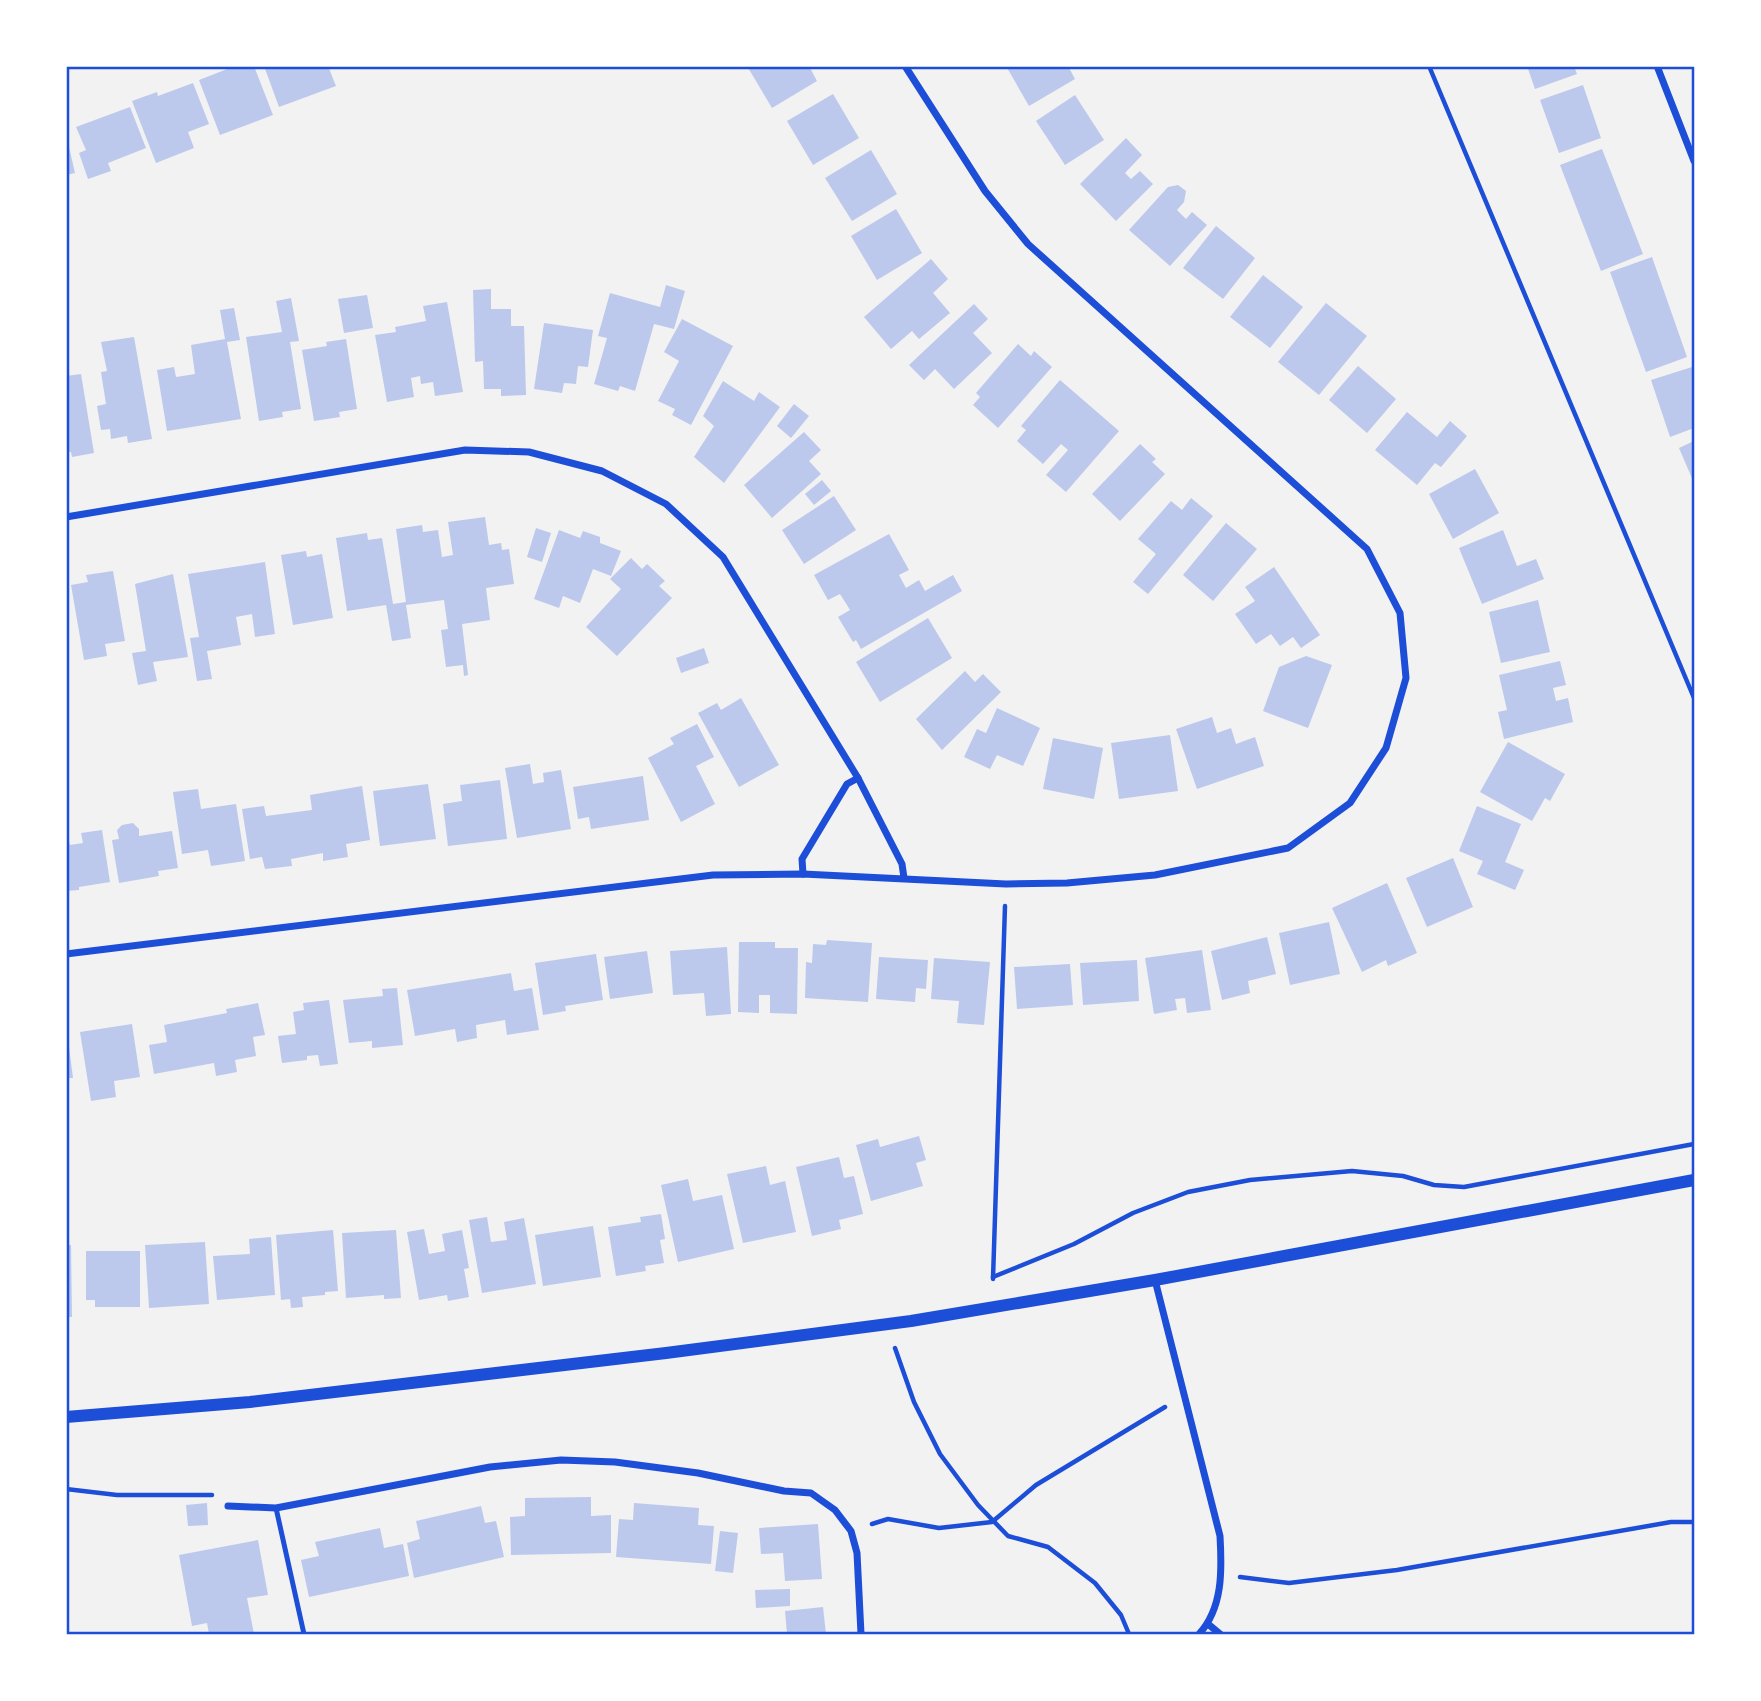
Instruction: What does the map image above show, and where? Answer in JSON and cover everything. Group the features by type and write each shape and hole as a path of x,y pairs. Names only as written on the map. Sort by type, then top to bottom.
{"street":[{"path":"66,954 713,875 803,874 1006,884 1067,883 1155,875 1287,848 1350,803 1386,748 1406,678 1400,613 1367,549 1028,244 985,191 905,66"},
{"path":"1657,66 1695,161"},
{"path":"66,517 465,450 529,452 602,471 666,504 723,557 858,778 902,864 904,878"},
{"path":"803,874 802,859 847,784 858,778"},
{"path":"66,1417 250,1402 885,1325 1154,1280 1695,1180"},
{"path":"1154,1280 1220,1536 1222,1575 1208,1624 1199,1634"},
{"path":"228,1506 276,1508 490,1467 574,1460 615,1462 698,1473 784,1491 811,1493 835,1510 851,1531 857,1553 862,1634"},
{"path":"1208,1624 1220,1634"}],"lane":[{"path":"276,1508 304,1634"}],"path":[{"path":"1429,66 1695,698"},
{"path":"999,1306 993,1277 1006,884"},
{"path":"993,1277 1074,1244 1133,1213 1188,1192 1250,1180 1352,1171 1403,1176 1434,1185 1464,1187 1695,1144"},
{"path":"885,1325 914,1402 940,1454 992,1522 1008,1536 1048,1547 1095,1583 1121,1615 1129,1634"},
{"path":"851,1531 888,1519 939,1528 992,1522 1037,1485 1186,1396"},
{"path":"66,1489 117,1494 214,1494 228,1506"},
{"path":"1222,1575 1289,1583 1397,1570 1671,1522 1695,1522"}],"building":[{"path":"235,66 254,66 273,115 220,135 199,80"},
{"path":"264,66 328,66 336,86 279,107"},
{"path":"747,66 809,66 817,81 772,108"},
{"path":"1006,66 1068,66 1075,79 1029,106"},
{"path":"1527,66 1574,66 1577,74 1535,89"},
{"path":"193,83 209,124 188,132 194,148 156,163 132,101 157,92 158,96"},
{"path":"1583,85 1601,138 1559,153 1540,100"},
{"path":"833,94 859,138 813,165 787,121"},
{"path":"1075,95 1104,140 1065,165 1036,121"},
{"path":"130,107 146,148 108,163 111,171 88,179 79,153 86,150 76,127"},
{"path":"66,134 75,173 66,175"},
{"path":"1126,138 1142,155 1125,173 1131,179 1140,171 1153,184 1116,221 1080,184"},
{"path":"1602,149 1643,254 1601,271 1560,165"},
{"path":"871,150 897,194 852,221 825,178"},
{"path":"1178,185 1186,191 1184,202 1177,210 1186,219 1192,212 1207,225 1170,266 1129,230 1168,187"},
{"path":"896,209 922,253 877,280 851,236"},
{"path":"1216,226 1255,258 1223,299 1183,268"},
{"path":"1652,257 1687,357 1646,372 1610,272"},
{"path":"931,259 948,279 933,293 950,313 919,339 912,331 891,349 864,317"},
{"path":"1263,275 1303,307 1270,348 1230,317"},
{"path":"666,285 685,291 674,329 654,324 635,391 620,386 618,391 594,384 607,338 598,336 610,293 660,307"},
{"path":"491,289 491,309 511,309 511,326 524,326 526,395 501,396 501,389 484,389 483,361 475,362 473,290"},
{"path":"367,295 373,328 344,333 338,299"},
{"path":"291,298 299,341 290,342 301,409 282,412 283,417 259,421 246,337 282,332 276,301"},
{"path":"447,302 463,392 435,396 433,382 421,384 420,376 411,378 414,397 387,402 375,335 396,332 395,327 426,321 423,306"},
{"path":"1326,303 1367,336 1319,395 1278,362"},
{"path":"974,304 988,319 973,333 992,353 954,389 935,369 924,380 909,365"},
{"path":"234,308 240,340 227,342 241,419 167,431 157,370 174,367 176,377 195,374 191,345 225,339 220,310"},
{"path":"682,319 733,346 691,425 672,415 675,409 658,401 679,361 664,352"},
{"path":"544,323 593,330 588,367 578,366 576,384 564,383 562,393 534,389"},
{"path":"134,337 152,439 128,443 127,436 111,439 110,429 101,430 97,406 106,404 101,372 107,371 101,342"},
{"path":"346,339 357,409 339,412 340,417 314,421 302,350 327,346 326,342"},
{"path":"1018,344 1031,356 1034,351 1052,367 998,428 973,405 980,397 976,393"},
{"path":"1358,366 1396,399 1367,433 1329,400"},
{"path":"1692,367 1694,428 1670,437 1651,380"},
{"path":"81,374 94,453 72,457 71,452 66,452 66,376"},
{"path":"1060,380 1119,431 1066,492 1046,475 1068,450 1061,444 1043,464 1017,441 1026,430 1021,426"},
{"path":"723,381 754,401 759,392 780,407 724,483 694,457 714,426 703,416"},
{"path":"794,404 809,416 791,438 777,426"},
{"path":"1407,412 1437,437 1450,421 1467,436 1441,467 1435,463 1417,485 1375,450"},
{"path":"804,432 821,450 809,461 821,474 772,518 744,485"},
{"path":"1694,441 1694,483 1679,448"},
{"path":"1140,444 1156,459 1152,462 1165,474 1120,521 1092,494"},
{"path":"1475,469 1499,513 1453,539 1429,494"},
{"path":"822,480 831,491 814,505 805,494"},
{"path":"834,496 856,530 804,564 782,530"},
{"path":"1191,498 1213,516 1148,594 1133,582 1156,554 1138,539 1171,501 1182,510"},
{"path":"485,517 489,545 501,543 502,550 509,549 514,584 486,588 490,620 462,624 468,675 464,676 463,665 446,667 441,630 448,629 444,600 406,605 411,638 392,641 386,605 347,611 336,538 367,533 368,540 382,538 393,604 406,602 396,529 422,525 423,532 438,530 442,557 453,555 448,522"},
{"path":"1226,523 1257,549 1213,601 1183,575"},
{"path":"536,528 551,533 542,562 527,557"},
{"path":"559,530 580,538 583,531 600,537 600,543 621,551 611,576 593,569 580,603 563,596 559,608 534,599"},
{"path":"1503,530 1517,566 1536,559 1544,579 1482,604 1459,548"},
{"path":"889,534 909,570 899,575 906,588 919,580 925,591 953,575 962,591 861,649 856,640 853,642 838,617 850,610 847,605 840,594 828,600 814,575"},
{"path":"306,551 307,557 322,554 333,618 293,625 281,555"},
{"path":"631,558 642,569 647,564 665,581 659,586 672,598 617,656 586,627 621,589 610,579"},
{"path":"265,562 275,634 255,637 252,614 236,617 241,645 207,651 212,679 197,681 190,638 199,637 188,574"},
{"path":"1274,567 1320,635 1301,648 1293,637 1280,646 1271,634 1256,644 1235,614 1255,601 1245,587"},
{"path":"113,571 125,641 105,644 107,656 84,660 71,585 88,582 86,575"},
{"path":"173,574 188,657 153,662 157,681 138,685 132,653 146,651 135,584"},
{"path":"1538,600 1550,652 1501,663 1489,612"},
{"path":"928,618 952,658 880,702 856,662"},
{"path":"704,648 709,663 681,673 676,658"},
{"path":"1306,656 1332,665 1308,728 1263,711 1279,667"},
{"path":"1560,661 1566,685 1553,688 1556,701 1568,698 1573,722 1504,739 1498,712 1507,710 1499,675"},
{"path":"965,671 975,682 983,674 1001,692 942,750 916,719"},
{"path":"741,698 779,765 739,787 698,713 717,703 721,710"},
{"path":"997,708 1040,728 1023,766 997,755 990,769 964,757 977,729 986,733"},
{"path":"1212,717 1217,733 1231,728 1236,744 1255,737 1264,766 1197,789 1176,729"},
{"path":"697,724 714,757 696,766 715,804 681,822 648,758 674,744 670,738"},
{"path":"1170,735 1178,791 1119,799 1111,743"},
{"path":"1053,738 1103,748 1094,799 1043,789"},
{"path":"1508,742 1565,774 1550,801 1545,798 1532,821 1480,792"},
{"path":"530,764 533,784 544,782 543,773 561,770 571,829 517,838 505,768"},
{"path":"643,776 649,820 591,829 589,817 578,819 573,787"},
{"path":"500,780 507,839 448,846 443,804 462,801 460,785"},
{"path":"428,784 436,839 380,846 373,791"},
{"path":"362,786 370,840 346,844 348,857 323,861 323,853 291,859 292,866 265,869 262,857 250,859 242,809 264,806 266,816 312,810 310,795"},
{"path":"198,789 201,809 236,804 245,861 211,866 208,850 182,854 173,792"},
{"path":"1477,806 1521,824 1505,862 1524,870 1515,890 1477,874 1483,861 1459,851"},
{"path":"133,823 139,829 139,836 172,831 178,868 158,871 159,876 119,883 112,840 119,839 117,830 122,825"},
{"path":"102,830 110,882 66,891 66,833 70,845 83,843 81,833"},
{"path":"1453,858 1473,907 1427,927 1406,878"},
{"path":"1387,883 1417,953 1388,966 1386,960 1362,972 1332,908"},
{"path":"1329,922 1340,974 1290,985 1279,933"},
{"path":"1267,937 1276,974 1248,981 1250,993 1222,1000 1211,951"},
{"path":"827,940 872,943 868,1002 805,998 806,962 812,963 813,944 826,945"},
{"path":"739,942 775,942 775,948 798,948 797,1014 770,1013 770,995 759,995 759,1013 738,1012"},
{"path":"727,947 731,1014 706,1016 704,993 673,995 670,951"},
{"path":"1202,950 1211,1010 1187,1013 1185,998 1175,999 1177,1010 1154,1014 1145,958"},
{"path":"647,951 653,993 610,999 604,957"},
{"path":"596,954 603,1000 565,1006 566,1011 543,1015 535,963"},
{"path":"879,957 928,960 926,989 916,988 915,1002 876,999"},
{"path":"934,958 990,962 984,1025 957,1023 959,1001 931,999"},
{"path":"1137,960 1139,1001 1083,1005 1080,963"},
{"path":"1070,964 1073,1005 1017,1009 1014,967"},
{"path":"511,973 514,991 532,988 539,1030 507,1035 505,1020 476,1025 477,1038 457,1042 455,1029 415,1036 407,990"},
{"path":"397,988 403,1045 372,1048 372,1041 349,1043 343,1000 383,996 382,989"},
{"path":"329,1000 338,1064 320,1066 318,1055 307,1056 307,1060 282,1063 278,1036 296,1034 293,1012 304,1010 303,1003"},
{"path":"258,1003 265,1035 253,1037 256,1056 235,1060 237,1072 216,1076 214,1063 154,1074 149,1045 167,1042 164,1025 227,1013 226,1009"},
{"path":"132,1024 140,1077 114,1081 116,1097 91,1101 80,1032"},
{"path":"68,1039 73,1078 66,1078"},
{"path":"919,1136 926,1160 916,1163 923,1186 871,1201 856,1145 878,1139 880,1147"},
{"path":"839,1157 844,1178 854,1176 863,1214 839,1220 841,1229 812,1236 796,1167"},
{"path":"766,1166 770,1185 785,1181 796,1232 743,1243 727,1174"},
{"path":"688,1179 693,1201 722,1195 734,1249 678,1262 661,1185"},
{"path":"661,1214 665,1239 660,1240 664,1263 645,1266 646,1271 616,1276 608,1227 641,1222 640,1217"},
{"path":"487,1217 491,1242 507,1240 504,1222 524,1218 536,1284 482,1293 469,1220"},
{"path":"593,1226 601,1277 543,1286 535,1235"},
{"path":"424,1229 429,1254 445,1251 442,1234 462,1230 469,1268 464,1269 469,1297 448,1301 447,1295 419,1300 407,1232"},
{"path":"333,1230 338,1291 302,1297 303,1307 291,1308 290,1299 281,1300 276,1235"},
{"path":"396,1230 401,1298 384,1299 384,1295 346,1298 342,1233"},
{"path":"271,1237 275,1295 217,1300 213,1256 250,1254 249,1239"},
{"path":"205,1242 209,1304 149,1308 145,1245"},
{"path":"66,1245 71,1245 72,1317 66,1317"},
{"path":"86,1251 140,1251 140,1307 95,1307 95,1300 86,1300"},
{"path":"591,1497 591,1516 611,1515 611,1553 511,1555 510,1517 525,1516 525,1498"},
{"path":"207,1503 208,1525 188,1526 186,1505"},
{"path":"634,1503 699,1508 698,1525 714,1526 711,1564 616,1557 619,1519 633,1520"},
{"path":"481,1506 485,1523 496,1521 504,1557 414,1578 407,1543 420,1539 416,1521"},
{"path":"818,1524 822,1579 785,1581 783,1553 761,1554 759,1528"},
{"path":"380,1528 384,1548 403,1544 409,1576 309,1597 301,1560 319,1556 315,1542"},
{"path":"720,1531 738,1533 733,1573 715,1571"},
{"path":"258,1540 268,1595 247,1598 254,1634 209,1634 207,1623 192,1626 179,1555"},
{"path":"790,1589 790,1606 756,1608 755,1590"},
{"path":"823,1607 826,1634 787,1634 785,1611"}]}
